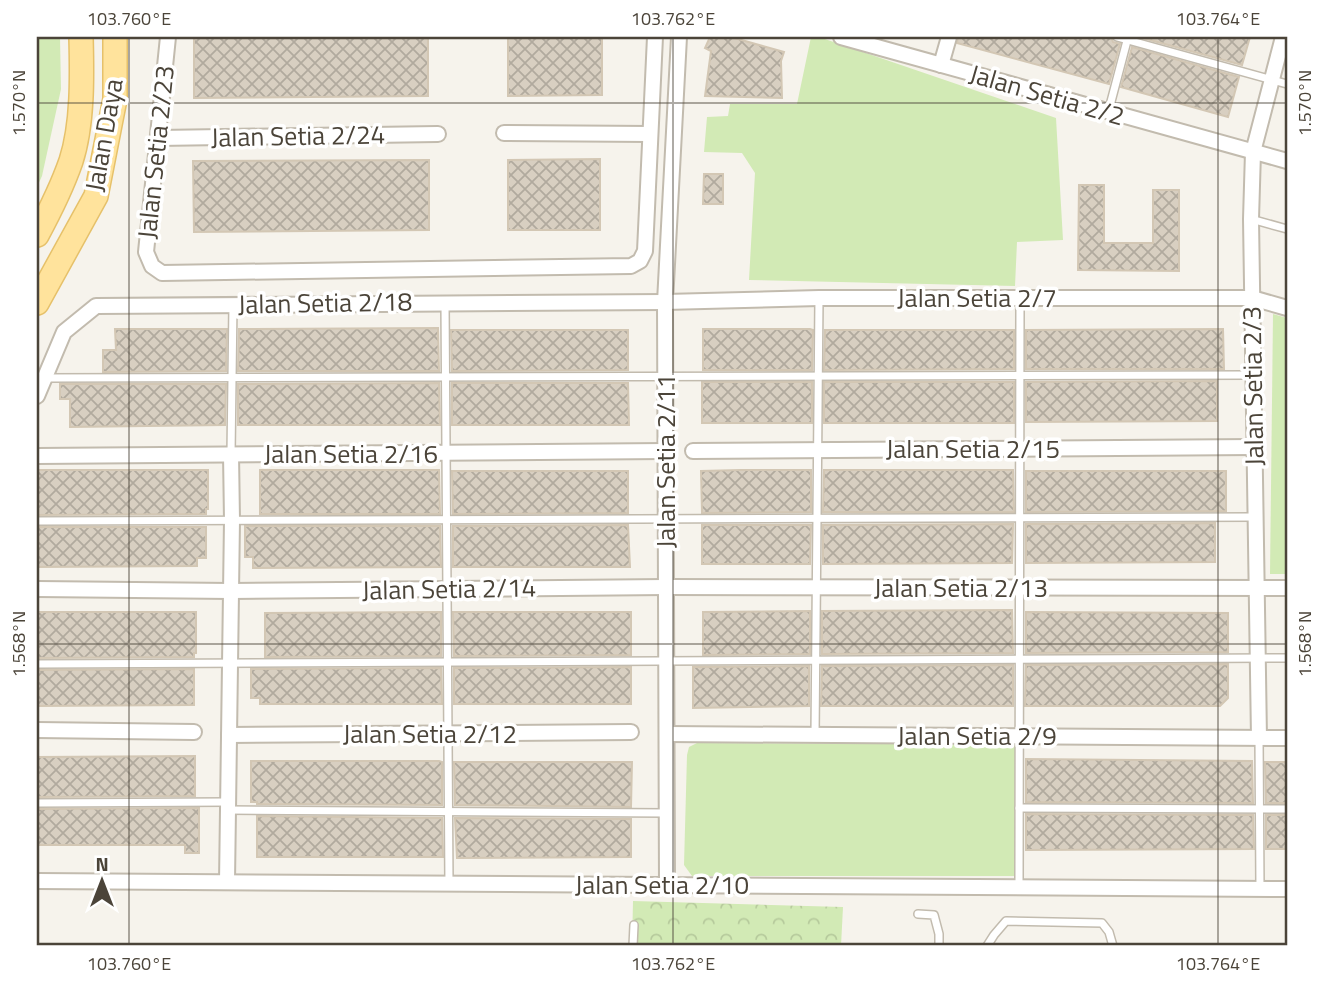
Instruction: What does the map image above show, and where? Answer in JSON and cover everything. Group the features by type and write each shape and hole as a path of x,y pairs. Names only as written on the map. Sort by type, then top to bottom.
{"main road":[{"name":"Jalan Daya","path":"37,235 54,205 72,159 80,107 81,37"},
{"name":"Jalan Daya","path":"37,303 96,195 115,99 115,37"},
{"path":"37,285 68,247"}],"street":[{"name":"Jalan Setia 2/23","path":"168,37 146,251 152,266 162,273 631,266 640,261 645,251 650,134"},
{"path":"503,133 650,134 654,37"},
{"name":"Jalan Setia 2/11","path":"667,885 665,302 678,37"},
{"name":"Jalan Setia 2/2","path":"841,37 1287,162"},
{"path":"942,65 949,37"},
{"name":"Jalan Setia 2/3","path":"1258,738 1251,219 1253,152 1283,37"},
{"name":"Jalan Setia 2/24","path":"158,138 438,134"},
{"name":"Jalan Setia 2/7","path":"665,302 819,298 1252,298 1287,308"},
{"name":"Jalan Setia 2/18","path":"37,396 64,332 96,306 665,302"},
{"name":"Jalan Setia 2/15","path":"692,451 1254,447"},
{"name":"Jalan Setia 2/16","path":"37,456 666,451"},
{"path":"227,882 231,454"},
{"name":"Jalan Setia 2/13","path":"666,587 1287,588"},
{"name":"Jalan Setia 2/14","path":"37,589 231,591 666,587"},
{"path":"37,730 194,732"},
{"name":"Jalan Setia 2/12","path":"229,735 631,732"},
{"name":"Jalan Setia 2/9","path":"667,734 1287,738"},
{"name":"Jalan Setia 2/10","path":"37,881 1287,889"}],"lane":[{"path":"1117,37 1287,84"},
{"path":"1108,113 1128,38"},
{"path":"1251,219 1287,229"},
{"path":"815,735 819,298"},
{"path":"1019,887 1020,298"},
{"path":"445,302 449,885"},
{"path":"231,454 233,304"},
{"path":"45,378 1253,375"},
{"path":"37,521 1255,517"},
{"path":"37,664 1287,657"},
{"path":"1258,738 1260,888"},
{"path":"37,803 448,813 667,813"},
{"path":"1019,808 1287,809"},
{"path":"918,914 934,915 939,946"},
{"path":"987,946 1006,921 1031,920 1102,923 1109,932 1113,946"},
{"path":"633,946 634,925"}],"green space":[{"path":"37,37 60,37 61,89 42,176 37,187"},
{"path":"811,37 819,37 1056,118 1063,240 1017,242 1015,286 749,280 755,173 742,153 704,152 707,117 728,116 730,104 797,104"},
{"path":"1273,314 1287,318 1287,574 1270,574"},
{"path":"697,743 1022,744 1023,876 692,876 684,865 687,755 689,747"},
{"path":"633,901 843,907 841,946 632,946"}],"building":[{"path":"194,37 428,37 428,96 194,98"},
{"path":"508,37 602,37 602,95 508,96"},
{"path":"710,37 731,37 784,52 781,61 782,98 705,96 711,51 705,48"},
{"path":"958,37 1111,37 1113,42 1120,44 1109,84 957,43"},
{"path":"1139,37 1250,37 1242,65"},
{"path":"1132,47 1239,77 1228,117 1121,87"},
{"path":"600,159 600,230 508,230 508,160"},
{"path":"429,160 429,230 194,232 193,161"},
{"path":"704,174 723,174 723,204 703,204"},
{"path":"1079,185 1104,185 1104,243 1153,243 1153,190 1179,190 1179,271 1078,270"},
{"path":"438,328 439,371 238,371 239,329"},
{"path":"115,329 227,329 226,371 103,372 103,350 116,350"},
{"path":"703,329 813,330 812,370 703,370"},
{"path":"1223,329 1224,369 1026,369 1026,330"},
{"path":"451,330 628,330 628,370 452,371"},
{"path":"825,330 1014,330 1014,369 824,370"},
{"path":"1217,381 1217,421 1026,422 1026,382"},
{"path":"702,382 812,382 812,423 702,423"},
{"path":"824,382 1014,382 1014,423 824,423"},
{"path":"439,383 440,425 238,425 238,384"},
{"path":"452,383 628,383 629,425 452,425"},
{"path":"60,384 226,384 225,425 70,427 70,399 60,399"},
{"path":"37,470 208,470 208,509 206,514 37,515"},
{"path":"260,470 439,470 440,514 260,514"},
{"path":"811,470 811,512 702,513 701,471"},
{"path":"824,470 1013,470 1014,512 823,512"},
{"path":"452,471 628,471 628,513 453,514"},
{"path":"1026,471 1226,471 1226,511 1026,512"},
{"path":"1215,523 1215,562 1026,563 1026,524"},
{"path":"1013,524 1012,563 823,564 823,525"},
{"path":"628,525 630,567 453,567 453,526"},
{"path":"702,525 811,525 810,564 702,564"},
{"path":"245,526 440,526 441,567 253,568 253,557 245,557"},
{"path":"37,527 206,527 206,558 197,558 197,566 37,567"},
{"path":"1012,610 1013,653 822,654 822,611"},
{"path":"810,611 810,654 703,655 703,612"},
{"path":"37,612 196,612 196,653 194,657 37,658"},
{"path":"441,612 441,656 265,657 265,613"},
{"path":"453,612 631,612 631,655 454,656"},
{"path":"1026,612 1228,613 1228,652 1026,653"},
{"path":"1228,664 1228,698 1220,706 1025,706 1026,665"},
{"path":"1013,665 1013,706 821,706 822,666"},
{"path":"809,666 809,706 693,708 693,667"},
{"path":"631,667 631,704 454,704 454,668"},
{"path":"441,668 442,704 260,704 260,698 251,698 251,669"},
{"path":"194,669 194,705 37,706 37,670"},
{"path":"195,756 195,796 37,797 37,757"},
{"path":"1026,759 1252,761 1253,803 1026,802"},
{"path":"251,761 439,761 442,762 442,805 257,804 251,802"},
{"path":"454,762 632,762 631,807 455,805"},
{"path":"1265,762 1287,762 1287,803 1266,803"},
{"path":"199,808 199,853 185,853 185,845 37,845 37,809"},
{"path":"1026,814 1253,815 1254,849 1026,850"},
{"path":"1266,815 1287,815 1287,849 1266,849"},
{"path":"257,816 442,818 443,857 257,857"},
{"path":"455,818 631,819 631,857 457,858"}]}
